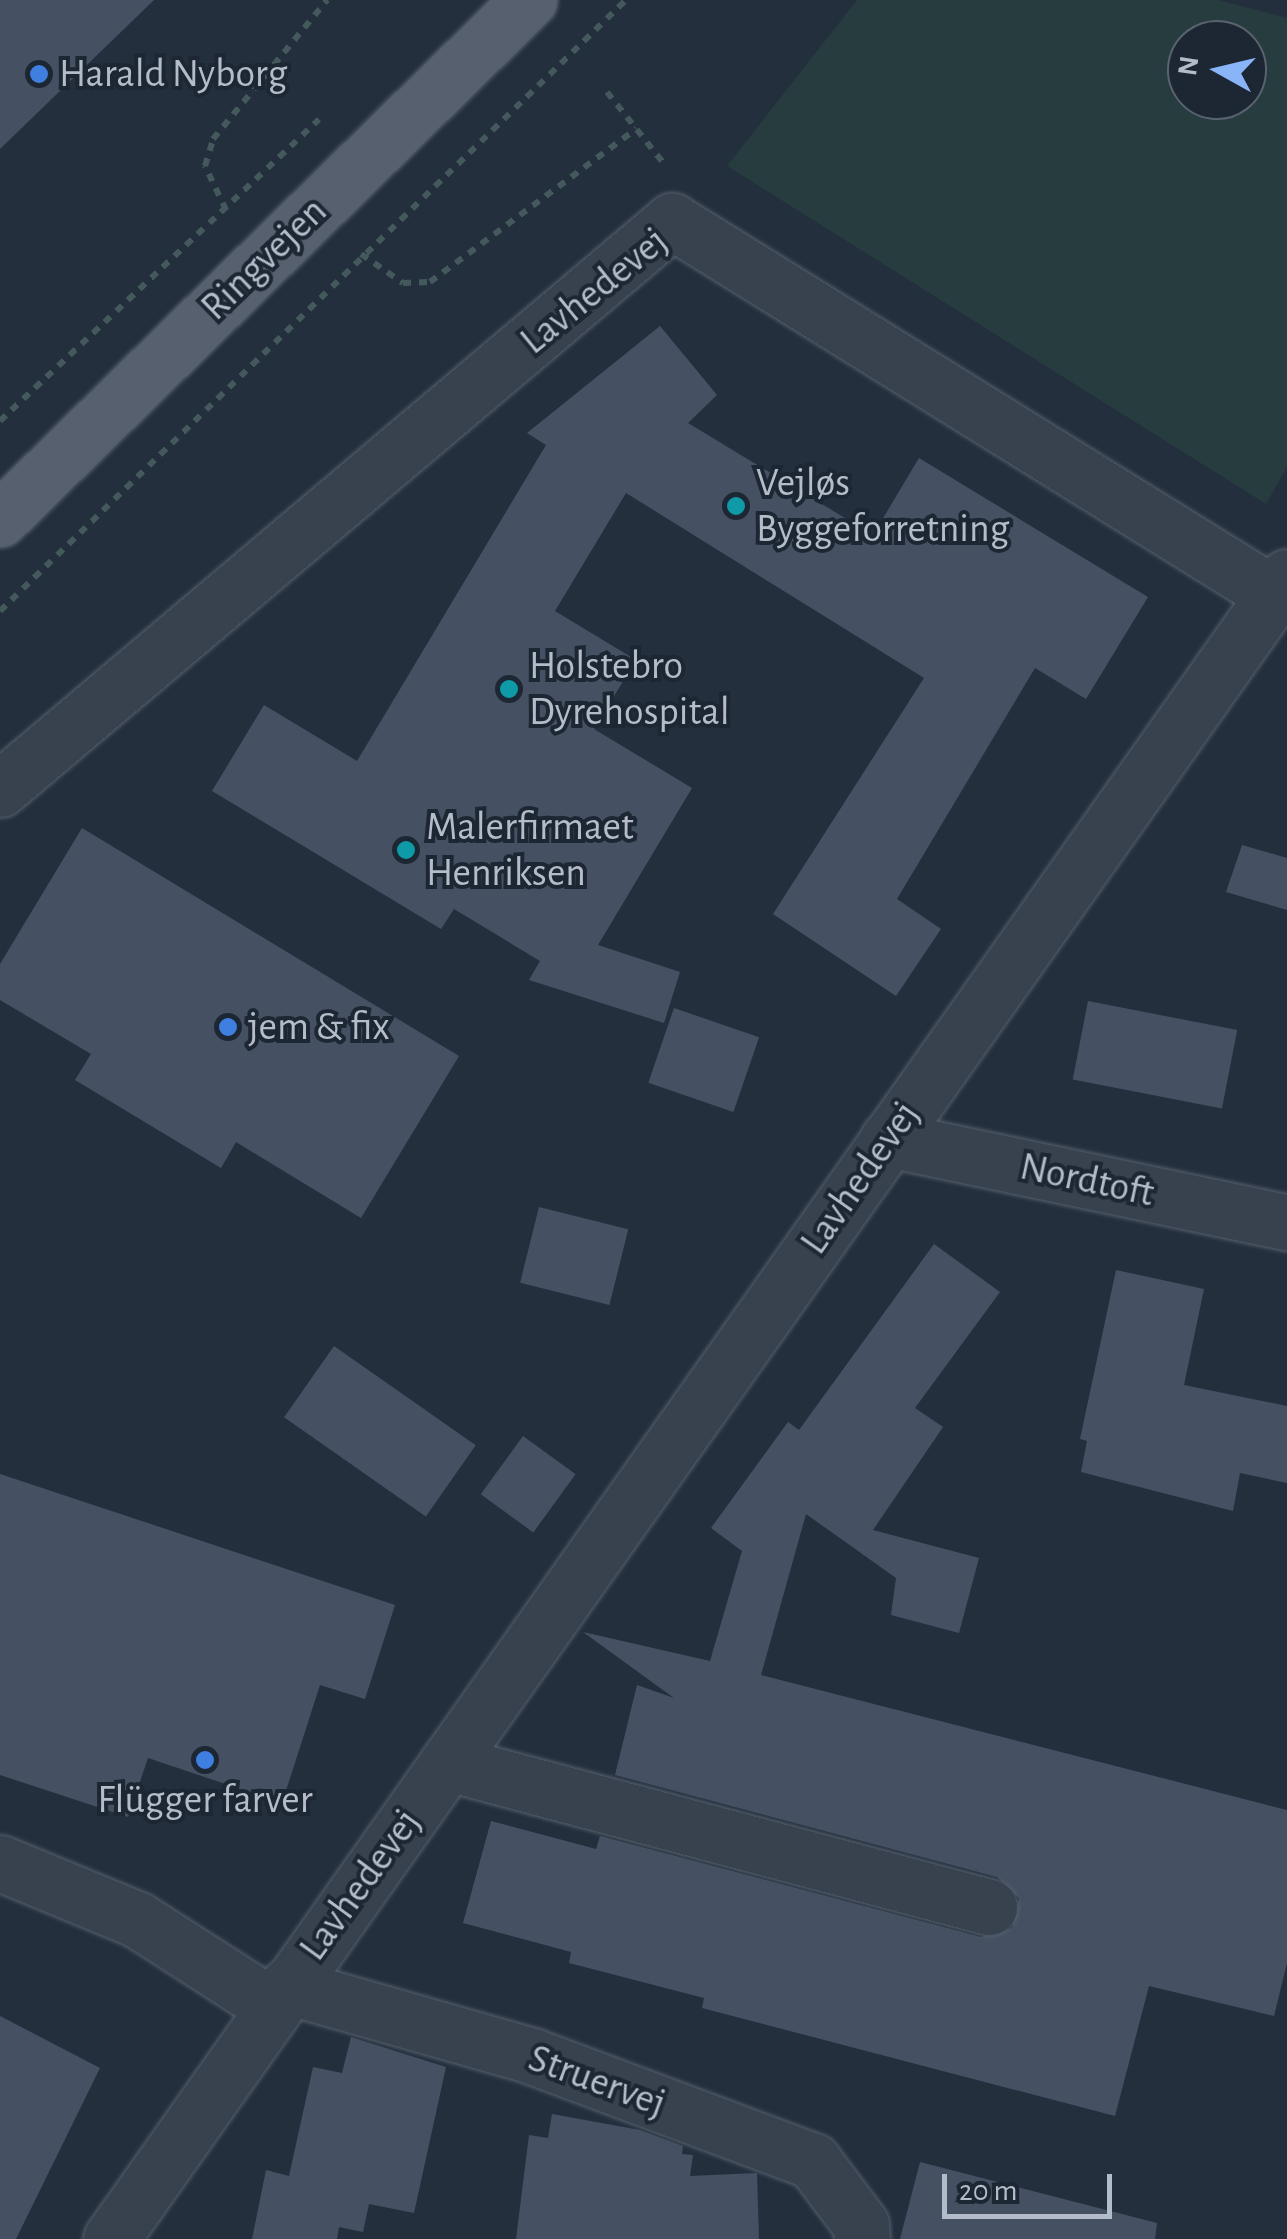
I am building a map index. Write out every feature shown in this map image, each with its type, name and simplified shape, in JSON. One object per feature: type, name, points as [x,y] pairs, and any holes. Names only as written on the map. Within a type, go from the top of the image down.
[{"type":"main road","name":"Ringvejen","points":[[0,519],[529,0]]},
{"type":"street","name":"Lavhedevej","points":[[10,782],[672,221],[1281,586],[111,2239]]},
{"type":"street","name":"Nordtoft","points":[[888,1139],[1287,1222]]},
{"type":"street","points":[[448,1763],[988,1908]]},
{"type":"street","points":[[0,1863],[66,1887],[138,1920],[280,1996]]},
{"type":"street","points":[[0,1910],[66,1887]]},
{"type":"street","name":"Struervej","points":[[280,1996],[532,2056],[812,2161],[861,2225],[862,2239]]},
{"type":"path","points":[[226,210],[205,166],[212,138],[327,0]]},
{"type":"path","points":[[0,610],[361,254],[626,0]]},
{"type":"path","points":[[607,92],[673,175],[672,221]]},
{"type":"path","points":[[0,421],[334,105]]},
{"type":"path","points":[[361,254],[403,283],[430,282],[636,129]]},
{"type":"green space","points":[[857,0],[1218,0],[1287,18],[1287,467],[1266,504],[727,166]]},
{"type":"building","name":"Harald Nyborg","points":[[0,0],[154,0],[0,149]]},
{"type":"building","points":[[660,326],[717,395],[688,423],[873,535],[919,458],[1148,597],[1086,699],[1035,668],[897,899],[941,929],[896,996],[773,914],[924,678],[626,493],[555,611],[636,660],[594,729],[692,788],[598,945],[680,972],[664,1023],[529,980],[540,961],[454,909],[441,929],[212,791],[264,705],[357,761],[546,445],[527,433]]},
{"type":"building","name":"jem & fix","points":[[82,828],[459,1056],[361,1218],[236,1142],[221,1168],[75,1080],[91,1054],[0,1000],[0,964]]},
{"type":"building","points":[[1242,845],[1287,858],[1287,910],[1226,892]]},
{"type":"building","points":[[1088,1001],[1237,1030],[1222,1109],[1073,1080]]},
{"type":"building","points":[[674,1008],[759,1037],[733,1112],[648,1083]]},
{"type":"building","points":[[539,1207],[628,1229],[609,1305],[520,1283]]},
{"type":"building","points":[[934,1244],[1000,1292],[915,1408],[943,1427],[873,1530],[979,1558],[959,1633],[891,1615],[896,1578],[806,1514],[761,1675],[1287,1810],[1287,1963],[1274,2016],[1149,1986],[1115,2116],[702,2008],[704,1998],[569,1963],[571,1952],[463,1923],[491,1821],[596,1849],[600,1836],[981,1937],[1012,1928],[1019,1898],[997,1877],[615,1775],[637,1685],[674,1698],[583,1632],[710,1661],[742,1551],[711,1528],[788,1422],[799,1430]]},
{"type":"building","points":[[1116,1270],[1204,1289],[1184,1385],[1287,1406],[1287,1483],[1240,1473],[1233,1511],[1081,1472],[1087,1441],[1080,1439]]},
{"type":"building","points":[[334,1346],[476,1445],[426,1516],[284,1417]]},
{"type":"building","points":[[523,1436],[576,1474],[533,1532],[481,1494]]},
{"type":"building","points":[[0,1474],[395,1605],[365,1699],[320,1685],[282,1803],[148,1758],[128,1817],[0,1775]]},
{"type":"building","points":[[0,2016],[100,2068],[16,2239],[0,2239]]},
{"type":"building","points":[[351,2037],[446,2067],[414,2213],[369,2204],[363,2232],[339,2227],[337,2239],[252,2239],[266,2170],[289,2176],[313,2067],[342,2073]]},
{"type":"building","points":[[552,2114],[640,2130],[683,2146],[682,2154],[693,2155],[690,2176],[757,2173],[759,2239],[516,2239],[529,2135],[548,2138]]},
{"type":"building","points":[[920,2162],[1157,2223],[1155,2239],[900,2239]]},
{"type":"place","name":"Harald Nyborg","points":[[39,74]]},
{"type":"place","name":"Vejløs Byggeforretning","points":[[736,506]]},
{"type":"place","name":"Holstebro Dyrehospital","points":[[509,689]]},
{"type":"place","name":"Malerfirmaet Henriksen","points":[[406,850]]},
{"type":"place","name":"jem & fix","points":[[228,1027]]},
{"type":"place","name":"Flügger farver","points":[[205,1760]]}]
